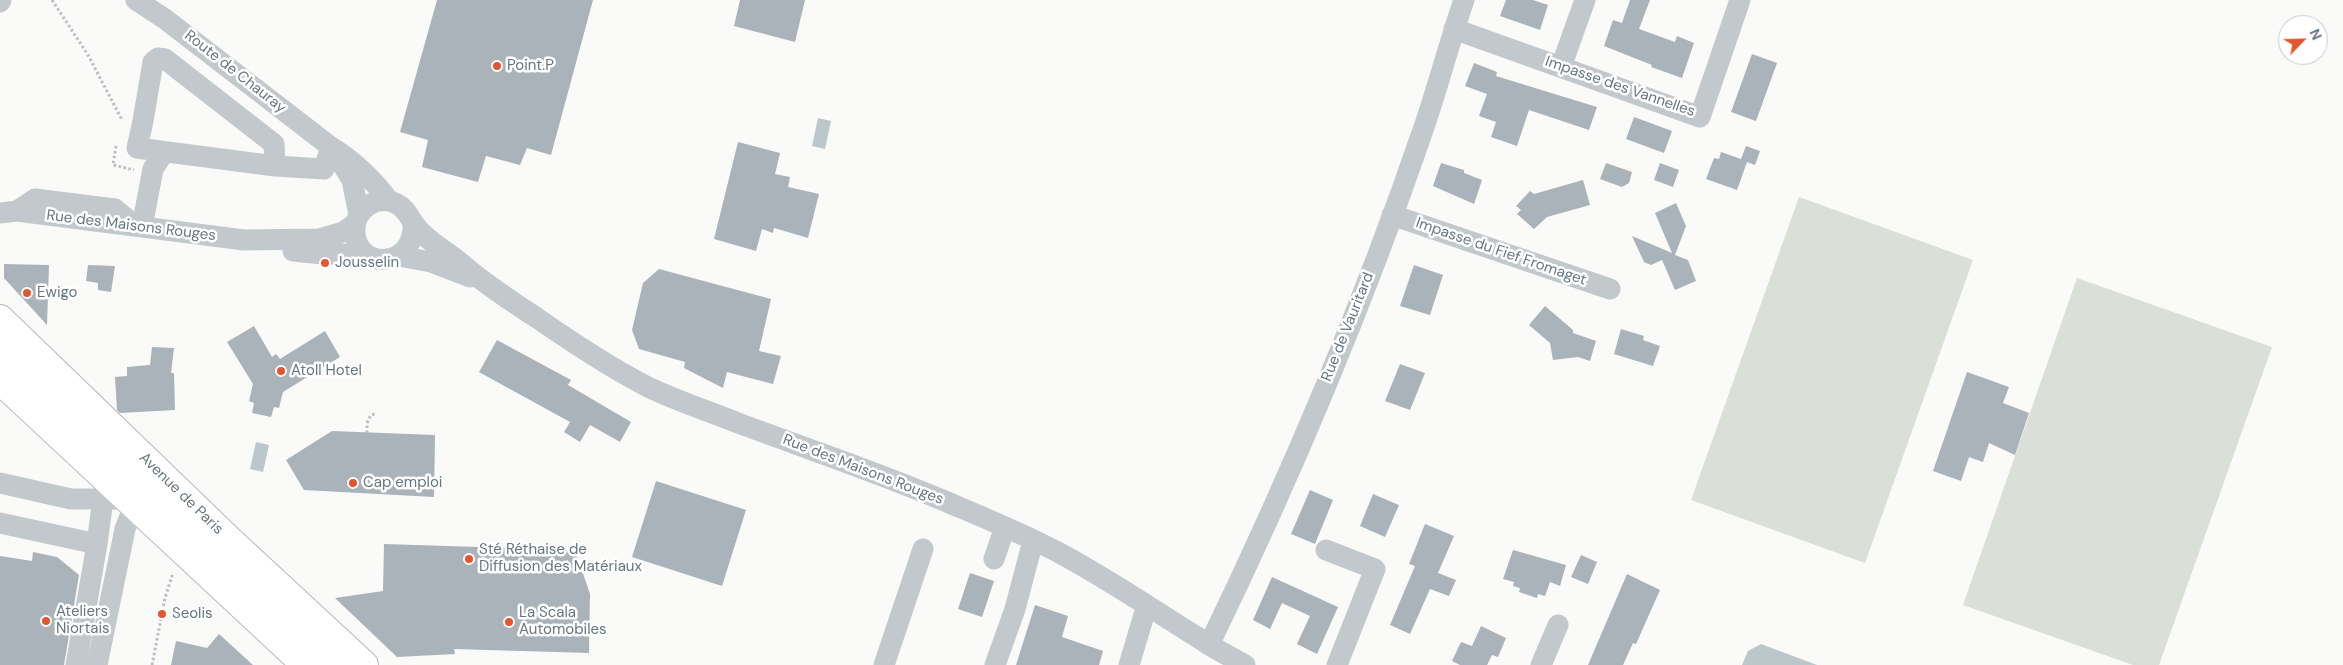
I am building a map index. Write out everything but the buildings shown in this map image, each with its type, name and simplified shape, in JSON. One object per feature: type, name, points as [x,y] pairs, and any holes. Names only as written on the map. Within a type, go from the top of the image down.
[{"type":"main road","name":"Avenue de Paris","points":[[0,319],[227,538],[364,665]]},
{"type":"main road","name":"Avenue de Paris","points":[[0,353],[335,665]]},
{"type":"main road","points":[[0,380],[121,501],[187,555],[306,665]]},
{"type":"street","name":"Route de Chauray","points":[[136,0],[165,19],[331,147],[364,170],[389,201]]},
{"type":"street","name":"Rue de Vauritard","points":[[1209,645],[1263,533],[1351,323],[1424,128],[1464,0]]},
{"type":"street","points":[[1561,68],[1585,0]]},
{"type":"street","name":"Impasse des Vannelles","points":[[1454,29],[1700,117],[1740,0]]},
{"type":"street","points":[[275,166],[274,144],[165,59],[158,58],[152,62],[137,148],[275,166],[324,169],[331,147]]},
{"type":"street","name":"Route de Chauray","points":[[331,147],[352,180],[357,219]]},
{"type":"street","points":[[139,227],[153,169],[164,152]]},
{"type":"street","points":[[389,201],[404,209],[413,224],[412,242],[398,256],[382,260],[366,254],[356,238],[357,219],[372,203],[389,201]]},
{"type":"street","name":"Rue des Maisons Rouges","points":[[6,209],[244,240],[319,239],[343,232],[357,219]]},
{"type":"street","name":"Impasse du Fief Fromaget","points":[[1392,215],[1610,289]]},
{"type":"street","name":"Rue des Maisons Rouges","points":[[413,224],[479,280],[581,348],[649,387],[938,498],[1033,541],[1103,577],[1209,645],[1244,665]]},
{"type":"street","name":"Rue des Maisons Rouges","points":[[244,240],[274,249],[323,254],[366,254]]},
{"type":"street","name":"Rue des Maisons Rouges","points":[[398,256],[431,262],[479,280]]},
{"type":"street","points":[[0,483],[71,499],[121,501]]},
{"type":"street","points":[[76,665],[97,544],[121,501]]},
{"type":"street","points":[[97,665],[125,529],[121,501]]},
{"type":"street","points":[[0,523],[97,544]]},
{"type":"street","points":[[994,559],[1005,528]]},
{"type":"street","points":[[995,665],[1015,609],[1033,541]]},
{"type":"street","points":[[884,665],[923,549]]},
{"type":"street","points":[[1326,550],[1375,569],[1337,665]]},
{"type":"street","points":[[1129,665],[1147,605]]},
{"type":"street","points":[[1541,665],[1558,625]]},
{"type":"path","points":[[52,0],[88,55],[122,118],[120,127]]},
{"type":"path","points":[[118,137],[113,166],[137,170]]},
{"type":"path","points":[[367,432],[371,415],[375,414]]},
{"type":"path","points":[[152,665],[176,564],[187,555]]},
{"type":"shaded area","points":[[818,118],[831,121],[825,149],[812,146]]},
{"type":"shaded area","points":[[1799,197],[1973,260],[1865,563],[1691,500]]},
{"type":"shaded area","points":[[2077,278],[2272,347],[2159,665],[2133,665],[1963,605]]},
{"type":"shaded area","points":[[256,442],[269,445],[263,472],[250,469]]},
{"type":"shaded area","points":[[1761,644],[1817,665],[1742,665],[1748,651]]},
{"type":"place","name":"Point.P","points":[[497,66]]},
{"type":"place","name":"Jousselin","points":[[325,263]]},
{"type":"place","name":"Ewigo","points":[[27,293]]},
{"type":"place","name":"Atoll Hotel","points":[[281,371]]},
{"type":"place","name":"Cap emploi","points":[[353,483]]},
{"type":"place","name":"Sté Réthaise de Diffusion des Matériaux","points":[[469,559]]},
{"type":"place","name":"Seolis","points":[[162,614]]},
{"type":"place","name":"Ateliers Niortais","points":[[46,621]]},
{"type":"place","name":"La Scala Automobiles","points":[[509,622]]}]
